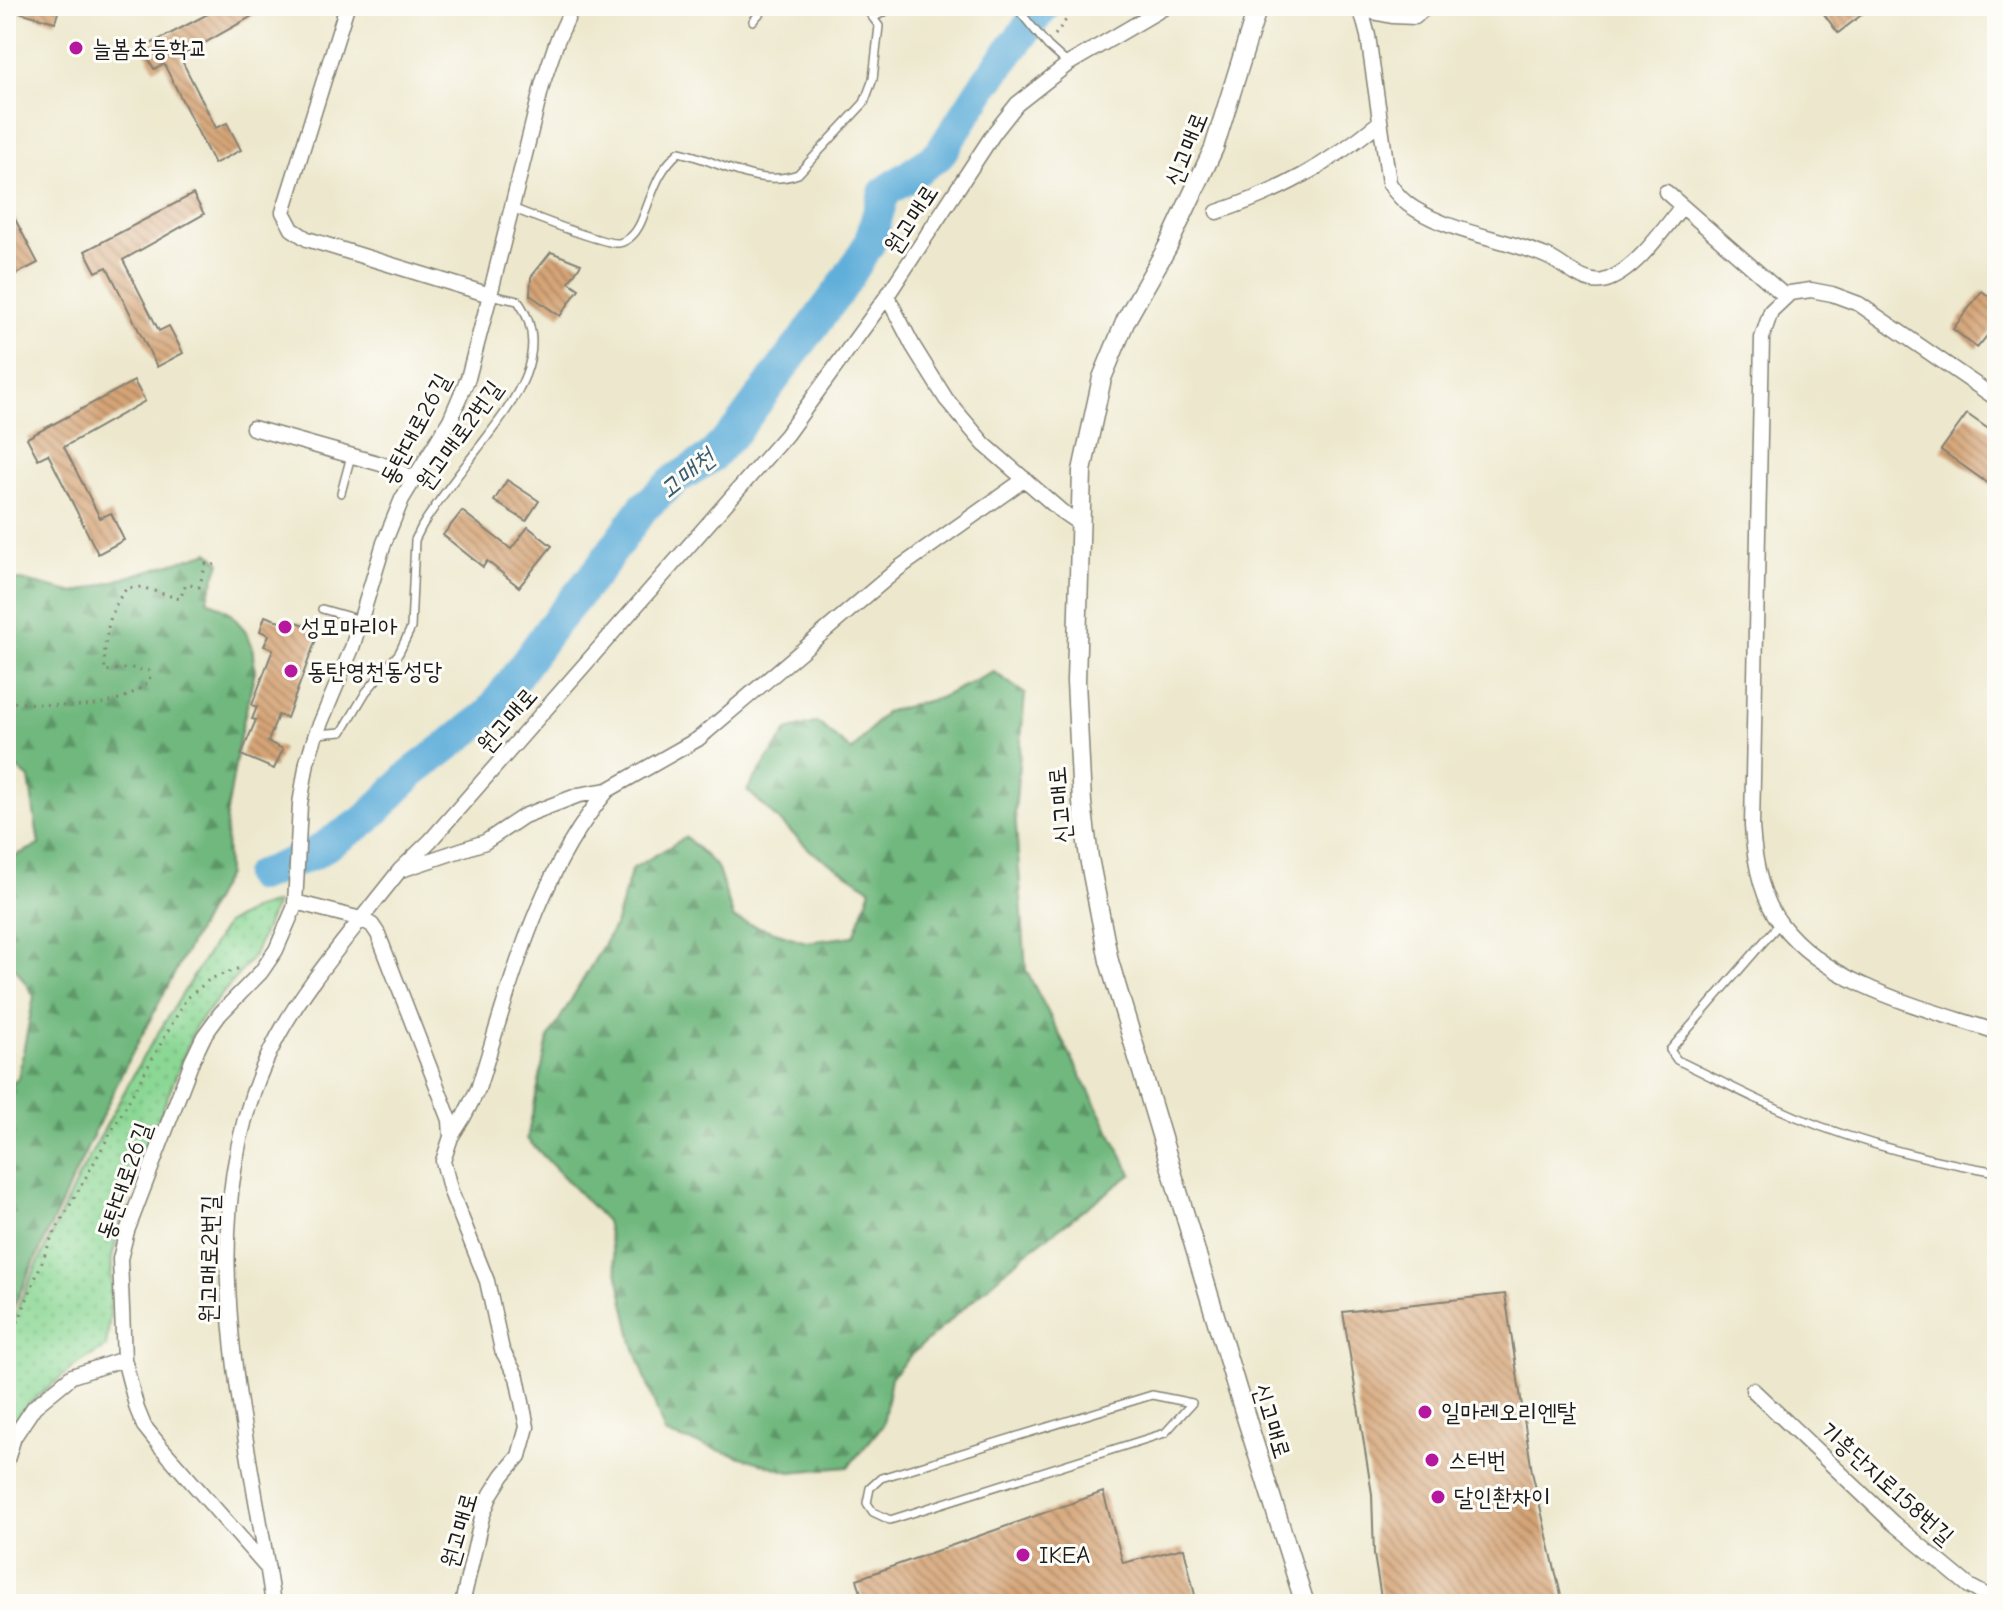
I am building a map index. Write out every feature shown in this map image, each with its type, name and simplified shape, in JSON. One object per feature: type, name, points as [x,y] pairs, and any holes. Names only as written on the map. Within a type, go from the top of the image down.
[{"type":"street","points":[[347,6],[283,212],[292,229],[307,239],[490,295],[543,82],[573,6]]},
{"type":"street","name":"원고매로","points":[[462,1604],[482,1517],[491,1494],[519,1456],[527,1427],[517,1377],[502,1350],[487,1281],[451,1192],[443,1161],[451,1137],[450,1120],[378,934],[372,925],[361,919],[400,870],[430,841],[786,435],[887,296],[994,133],[1017,104],[1068,64],[1167,6]]},
{"type":"street","name":"신고매로","points":[[1258,6],[1228,109],[1203,173],[1168,246],[1126,320],[1102,378],[1082,471],[1076,681],[1082,803],[1098,911],[1109,961],[1305,1604]]},
{"type":"street","points":[[1357,7],[1392,16],[1415,17],[1427,6]]},
{"type":"street","points":[[1357,7],[1368,36],[1389,183],[1396,195],[1415,209],[1438,221],[1549,257],[1584,278],[1601,282],[1623,271],[1655,240],[1682,206]]},
{"type":"street","points":[[1217,212],[1248,202],[1302,177],[1340,154],[1380,122]]},
{"type":"street","points":[[1666,192],[1786,297]]},
{"type":"street","points":[[1997,399],[1859,304],[1811,290],[1790,293],[1771,311],[1762,338],[1752,826],[1754,858],[1765,893],[1780,923],[1804,949],[1834,969],[1885,995],[1997,1032]]},
{"type":"street","name":"동탄대로26길","points":[[268,1569],[144,1426],[124,1359],[120,1259],[127,1231],[204,1036],[276,950],[295,896],[299,821],[307,762],[316,734],[361,620],[384,543],[402,499],[450,420],[468,378],[490,295]]},
{"type":"street","points":[[887,296],[946,399],[984,444],[1080,524]]},
{"type":"street","points":[[253,428],[381,464],[415,479]]},
{"type":"street","points":[[400,870],[485,842],[524,816],[550,806],[579,795],[608,790],[698,739],[899,568],[1025,479]]},
{"type":"street","points":[[451,1137],[478,1089],[543,896],[585,817],[608,790]]},
{"type":"street","points":[[295,896],[361,919]]},
{"type":"street","name":"원고매로2번길","points":[[273,1604],[230,1341],[227,1230],[237,1149],[255,1092],[277,1039],[314,978],[361,919]]},
{"type":"street","points":[[6,1463],[14,1437],[34,1407],[72,1376],[124,1359]]},
{"type":"street","name":"기흥단지로158번길","points":[[1753,1390],[1893,1523],[1969,1586],[1997,1601]]},
{"type":"lane","points":[[753,21],[766,6]]},
{"type":"lane","points":[[512,208],[616,244],[630,239],[642,221],[663,166],[679,152],[769,179],[783,180],[798,174],[864,103],[873,79],[879,26],[860,6]]},
{"type":"lane","points":[[873,18],[895,6]]},
{"type":"lane","points":[[1015,6],[1068,64]]},
{"type":"lane","name":"원고매로2번길","points":[[316,734],[342,732],[366,692],[399,653],[411,628],[415,540],[422,526],[516,400],[527,373],[531,337],[526,312],[518,301],[490,295]]},
{"type":"lane","points":[[341,493],[351,455]]},
{"type":"lane","points":[[322,609],[361,620]]},
{"type":"lane","points":[[1780,923],[1670,1050],[1677,1060],[1774,1107],[1843,1134],[1894,1150],[1997,1172]]},
{"type":"lane","points":[[1152,1395],[1192,1403],[1165,1433],[890,1520],[873,1512],[867,1503],[870,1488],[881,1478],[1137,1399],[1152,1395]]},
{"type":"path","points":[[1046,43],[1076,6]]},
{"type":"path","points":[[6,702],[80,708],[136,693],[150,681],[149,671],[131,668],[105,671],[104,648],[116,600],[127,588],[141,587],[180,599],[186,584],[199,587],[206,564],[215,565]]},
{"type":"path","points":[[6,1352],[51,1239],[186,999],[210,979],[267,963]]},
{"type":"green space","points":[[209,552],[220,562],[207,600],[228,611],[245,630],[252,645],[255,671],[226,818],[227,874],[123,1071],[6,1323],[6,1091],[18,1078],[34,996],[6,954],[6,860],[39,845],[29,778],[6,759],[6,580],[21,580],[75,593]]},
{"type":"green space","points":[[994,672],[1025,694],[1015,812],[1026,970],[1132,1174],[1026,1253],[912,1354],[891,1377],[883,1425],[848,1467],[790,1472],[665,1434],[633,1343],[606,1221],[527,1139],[548,1039],[615,925],[632,869],[686,837],[717,867],[734,919],[806,942],[854,936],[871,889],[811,851],[747,790],[787,731],[817,722],[852,751],[885,712],[939,698]]},
{"type":"green space","points":[[276,903],[253,957],[196,1025],[125,1204],[112,1258],[106,1347],[76,1365],[23,1409],[6,1445],[6,1338],[79,1176],[143,1057],[226,924],[254,909]]},
{"type":"building","points":[[12,6],[60,6],[55,22],[12,10]]},
{"type":"building","points":[[223,6],[270,6],[180,57],[216,128],[227,123],[241,150],[214,164],[164,64],[154,69],[143,48]]},
{"type":"building","points":[[1818,6],[1873,6],[1838,33]]},
{"type":"building","points":[[193,194],[204,214],[123,260],[159,331],[169,326],[183,353],[157,367],[107,267],[96,272],[85,251]]},
{"type":"building","points":[[6,202],[38,263],[14,275],[6,259]]},
{"type":"building","points":[[551,252],[581,264],[569,282],[579,289],[560,316],[530,295],[531,277]]},
{"type":"building","points":[[1982,291],[1997,303],[1997,324],[1977,348],[1953,329]]},
{"type":"building","points":[[134,381],[145,401],[64,447],[100,518],[111,513],[124,540],[98,554],[48,454],[38,459],[27,438]]},
{"type":"building","points":[[1967,414],[1997,435],[1997,490],[1941,450]]},
{"type":"building","points":[[507,480],[539,501],[526,521],[494,501]]},
{"type":"building","points":[[462,511],[511,549],[528,527],[552,546],[519,587],[487,561],[483,567],[443,535]]},
{"type":"building","points":[[265,616],[295,627],[297,622],[318,634],[287,718],[278,715],[268,742],[283,749],[274,769],[241,755],[256,720],[252,719],[257,707],[252,705],[273,649],[264,646],[269,635],[260,631]]},
{"type":"building","points":[[1505,1294],[1532,1472],[1563,1604],[1382,1604],[1374,1555],[1372,1494],[1343,1312]]},
{"type":"building","name":"IKEA","points":[[1103,1492],[1123,1563],[1184,1548],[1197,1604],[864,1604],[857,1579]]},
{"type":"waterway","name":"고매천","points":[[259,876],[313,854],[367,819],[411,774],[488,715],[643,508],[676,479],[711,457],[737,429],[842,287],[869,244],[884,193],[939,155],[984,85],[1044,6]]},
{"type":"place","name":"늘봄초등학교","points":[[76,48]]},
{"type":"place","name":"성모마리아","points":[[285,627]]},
{"type":"place","name":"동탄영천동성당","points":[[291,671]]},
{"type":"place","name":"일마레오리엔탈","points":[[1425,1412]]},
{"type":"place","name":"스터번","points":[[1432,1460]]},
{"type":"place","name":"달인촨차이","points":[[1438,1497]]},
{"type":"place","name":"IKEA","points":[[1023,1555]]}]
